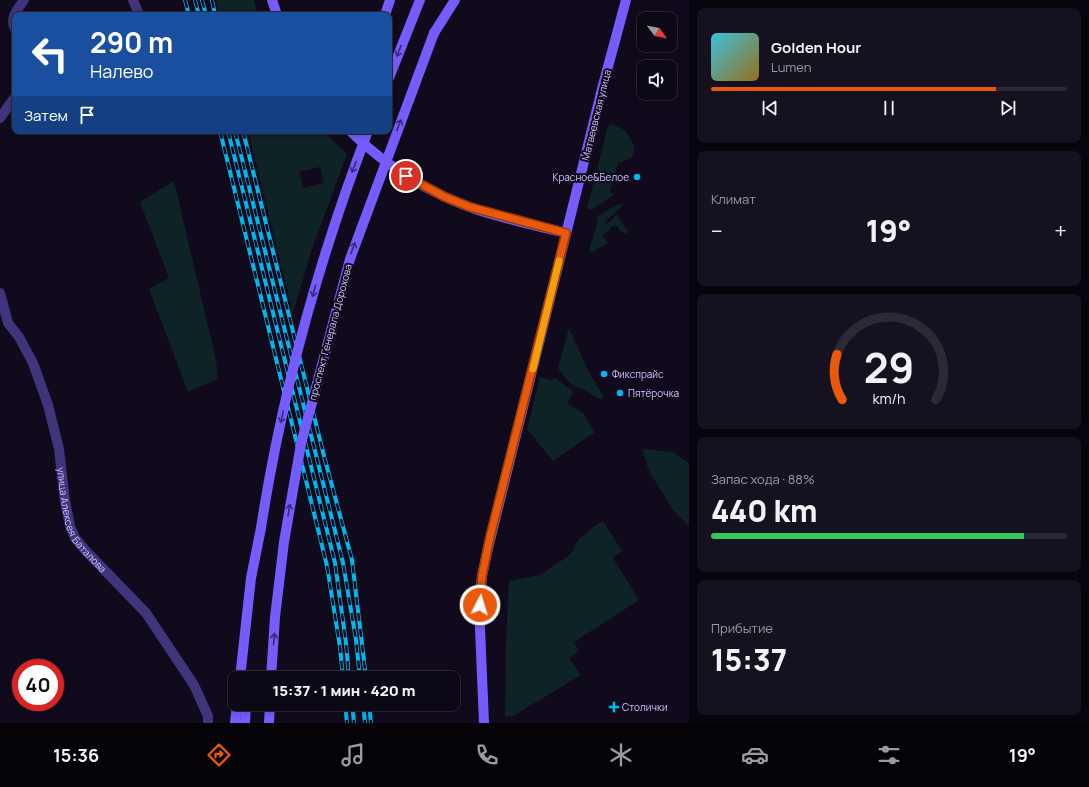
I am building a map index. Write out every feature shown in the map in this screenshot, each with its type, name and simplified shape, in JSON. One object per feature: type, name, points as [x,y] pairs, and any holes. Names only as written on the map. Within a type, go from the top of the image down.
[{"type":"main road","points":[[272,0],[276,12]]},
{"type":"main road","points":[[386,12],[390,0]]},
{"type":"main road","points":[[410,24],[415,0]]},
{"type":"main road","points":[[392,70],[420,0]]},
{"type":"main road","name":"проспект Генерала Дорохова","points":[[271,671],[275,617],[284,542],[299,451],[318,376],[350,259],[446,0]]},
{"type":"main road","points":[[434,33],[455,0]]},
{"type":"main road","name":"Матвеевская улица","points":[[484,723],[480,605],[482,576],[495,516],[602,89],[626,0]]},
{"type":"main road","points":[[353,134],[376,154],[406,176],[445,197],[478,210],[566,233]]},
{"type":"main road","points":[[241,671],[251,578],[276,444],[295,363],[320,271],[350,177],[367,134]]},
{"type":"main road","points":[[248,671],[261,528]]},
{"type":"main road","points":[[235,723],[236,711]]},
{"type":"main road","points":[[245,723],[246,711]]},
{"type":"main road","points":[[269,723],[270,711]]},
{"type":"street","points":[[15,12],[24,0]]},
{"type":"street","points":[[133,0],[138,12]]},
{"type":"street","points":[[0,118],[12,101]]},
{"type":"street","name":"улица Алексея Баталова","points":[[0,293],[8,323],[33,363],[48,405],[59,449],[65,501],[70,526],[75,538],[146,613],[194,685],[208,716],[208,723]]},
{"type":"green space","points":[[216,0],[254,0],[257,12],[219,12]]},
{"type":"green space","points":[[612,124],[625,130],[635,147],[632,157],[618,163],[610,192],[615,194],[591,210],[587,208],[608,126]]},
{"type":"green space","points":[[249,134],[326,134],[347,154],[312,249],[293,313]],"holes":[[[320,167],[324,183],[303,188],[299,172]]]},
{"type":"green space","points":[[174,181],[216,360],[218,379],[188,392],[149,289],[169,278],[140,202]]},
{"type":"green space","points":[[621,204],[622,206],[605,222],[606,224],[616,215],[618,216],[628,232],[627,234],[620,231],[616,225],[609,228],[610,230],[602,235],[608,243],[592,252],[589,250],[598,221],[597,217],[614,206]]},
{"type":"green space","points":[[569,328],[587,368],[604,398],[599,399],[575,386],[568,381],[558,368]]},
{"type":"green space","points":[[540,377],[551,380],[555,378],[574,392],[567,403],[583,413],[595,432],[553,461],[527,429]]},
{"type":"green space","points":[[642,449],[672,452],[689,463],[689,526],[673,510],[649,471]]},
{"type":"green space","points":[[603,521],[622,551],[613,558],[639,600],[574,642],[579,651],[569,658],[581,675],[515,715],[505,717],[506,641],[509,581],[540,575],[567,557],[572,552],[578,540]]},
{"type":"railway","points":[[185,0],[188,12]]},
{"type":"railway","points":[[195,0],[198,12]]},
{"type":"railway","points":[[202,0],[205,12]]},
{"type":"railway","points":[[212,0],[214,12]]},
{"type":"railway","points":[[221,134],[327,566],[342,671]]},
{"type":"railway","points":[[229,134],[335,563],[348,671]]},
{"type":"railway","points":[[236,134],[343,563],[356,640],[359,671]]},
{"type":"railway","points":[[244,134],[324,456],[352,560],[365,671]]},
{"type":"railway","points":[[346,711],[347,723]]},
{"type":"railway","points":[[353,711],[354,723]]},
{"type":"railway","points":[[364,711],[365,723]]},
{"type":"railway","points":[[370,711],[371,723]]},
{"type":"slow traffic","points":[[533,369],[559,261]]},
{"type":"place","name":"Красное&Белое","points":[[637,177]]},
{"type":"place","name":"Фикспрайс","points":[[604,374]]},
{"type":"place","name":"Пятёрочка","points":[[620,393]]},
{"type":"place","name":"Столички","points":[[614,707]]},
{"type":"route","points":[[406,176],[429,190],[470,207],[566,233],[490,537],[482,576],[480,605]]}]
